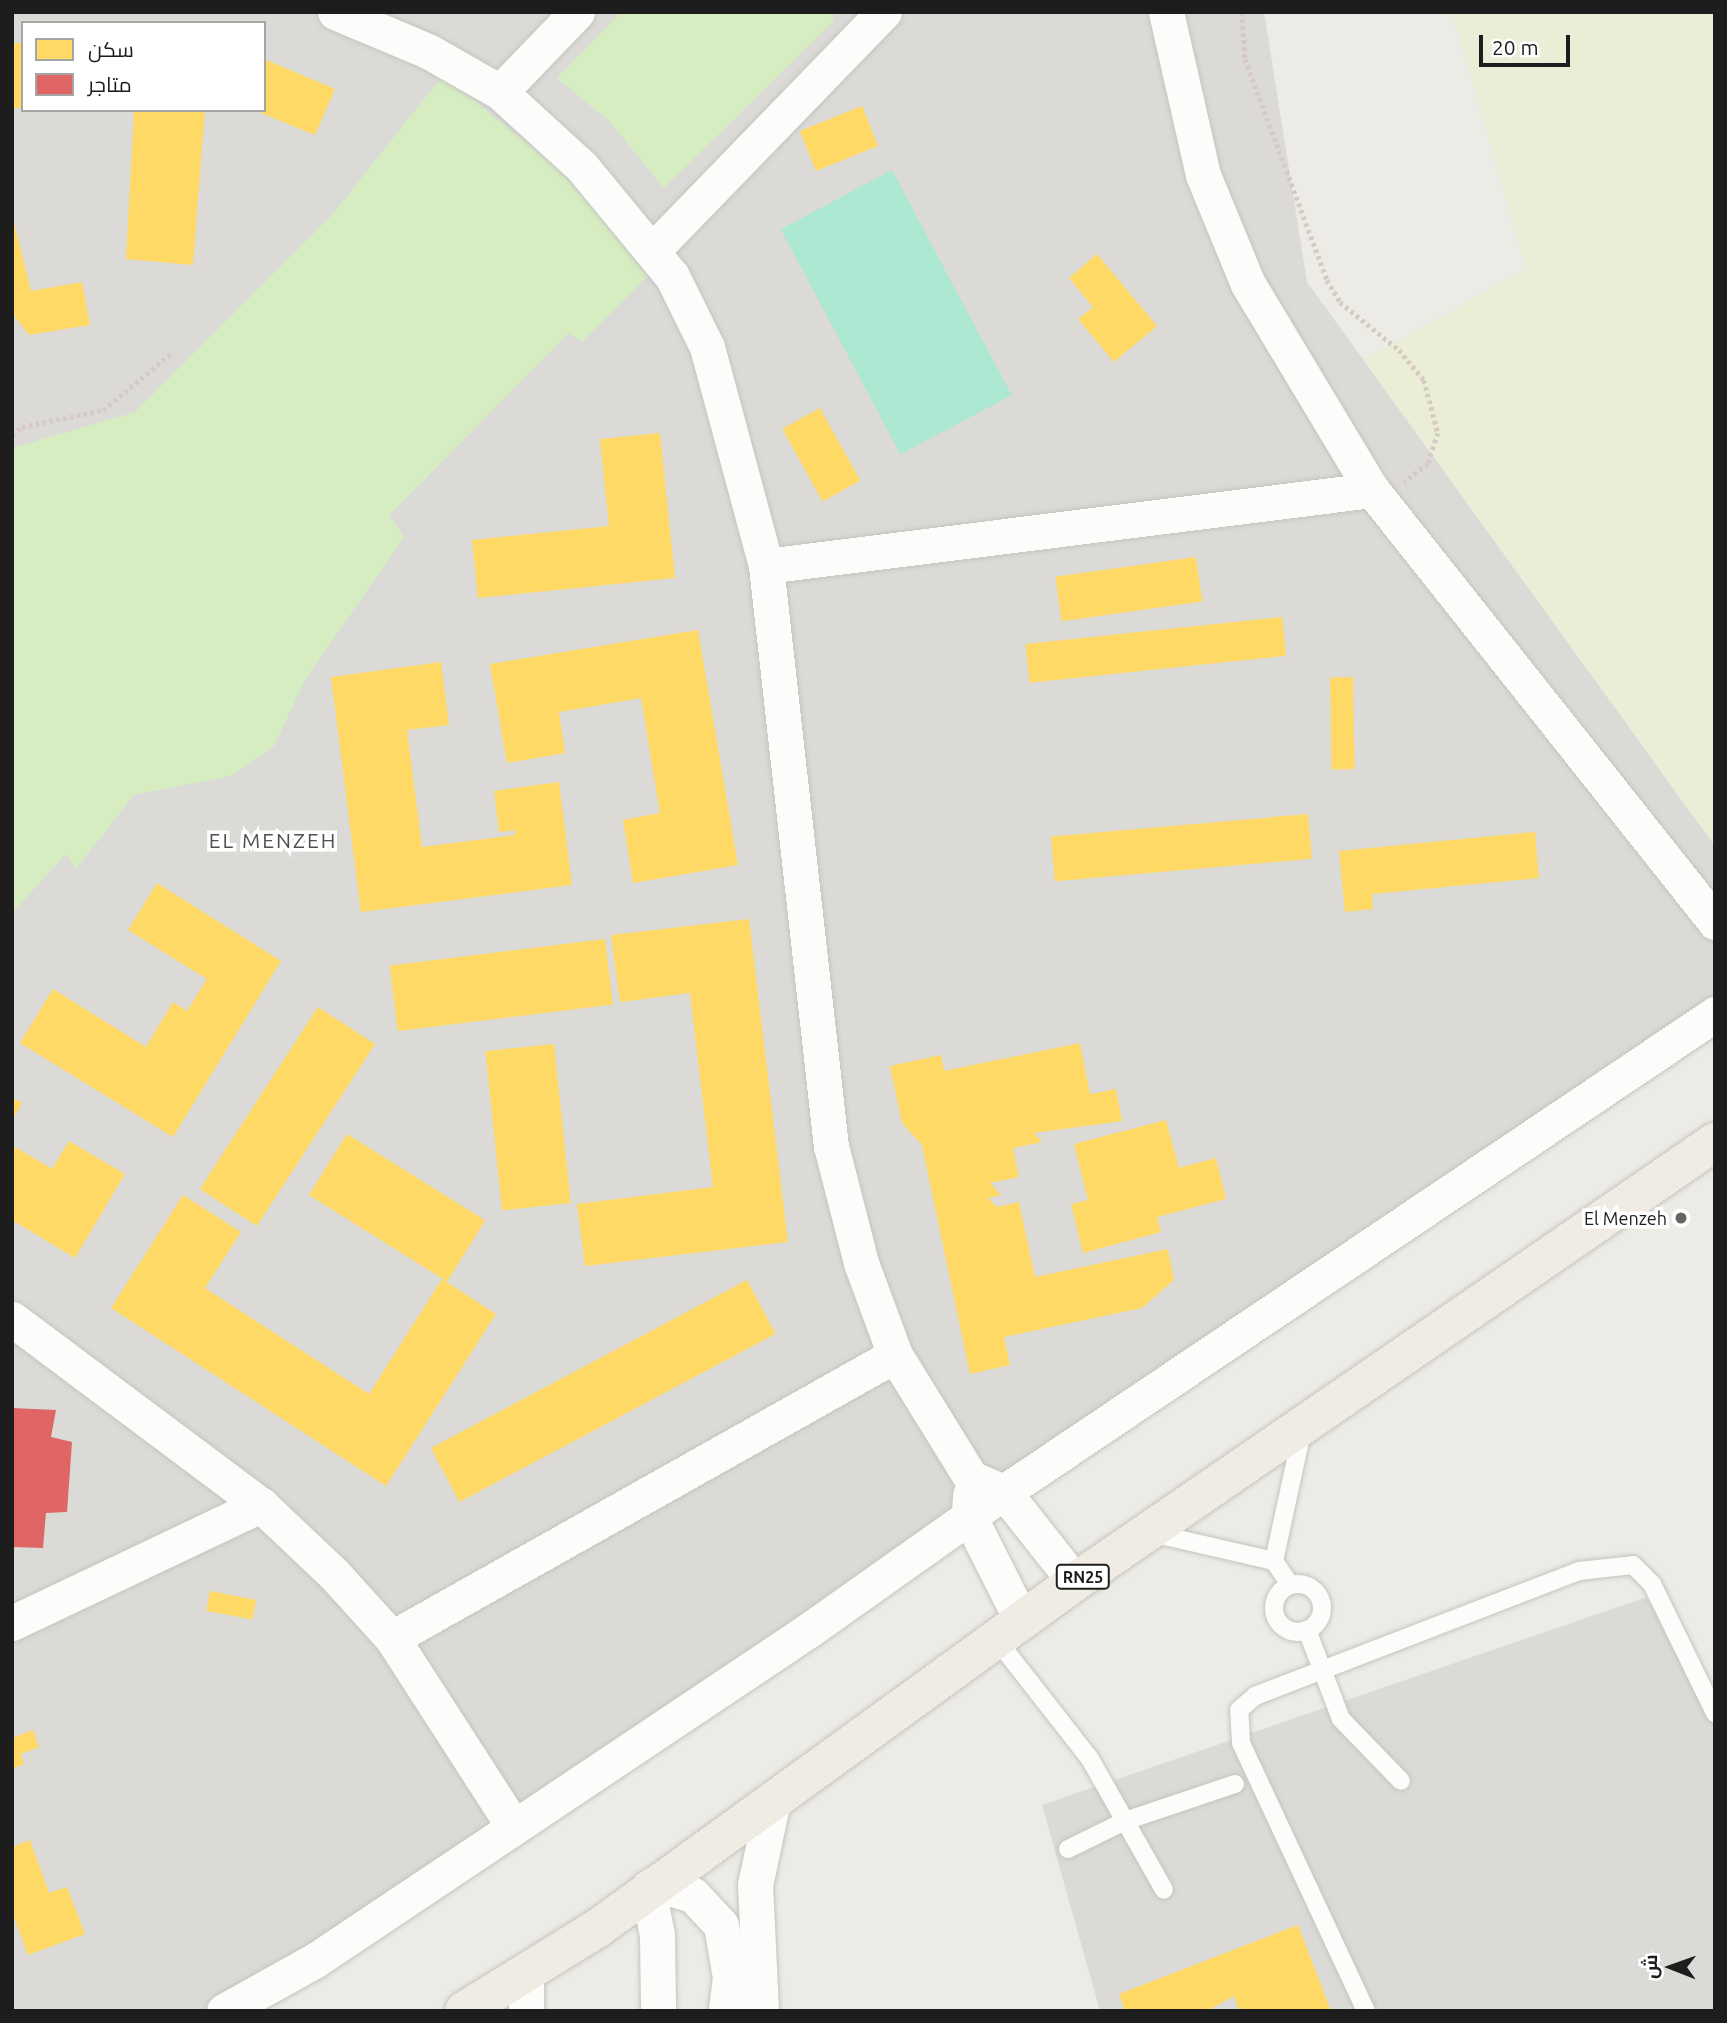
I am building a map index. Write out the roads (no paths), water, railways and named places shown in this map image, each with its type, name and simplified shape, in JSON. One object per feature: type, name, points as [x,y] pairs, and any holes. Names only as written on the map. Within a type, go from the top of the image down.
[{"type":"main road","name":"RN25","points":[[464,2011],[526,1993],[651,1886],[772,1805],[1075,1582],[1712,1145]]},
{"type":"street","points":[[335,12],[428,51],[500,92],[582,167],[653,250],[706,348],[766,566],[831,1146],[861,1263],[895,1355],[971,1478],[969,1516],[1009,1630]]},
{"type":"street","points":[[500,92],[577,12]]},
{"type":"street","points":[[653,250],[884,12]]},
{"type":"street","points":[[1166,12],[1203,175],[1228,245],[1371,490],[1715,922]]},
{"type":"street","points":[[766,566],[1371,490]]},
{"type":"street","points":[[224,2011],[314,1961],[1004,1492],[1715,1014]]},
{"type":"street","points":[[12,1320],[261,1505],[393,1638],[514,1827]]},
{"type":"street","points":[[393,1638],[895,1355]]},
{"type":"street","points":[[971,1478],[1004,1492],[1075,1582]]},
{"type":"street","points":[[12,1623],[261,1505]]},
{"type":"street","points":[[739,1987],[755,1885],[772,1805]]},
{"type":"street","points":[[658,2011],[657,1935],[651,1886],[693,1895],[709,1908],[727,1945],[739,1987],[761,2011]]},
{"type":"lane","points":[[1273,1561],[1303,1426]]},
{"type":"lane","points":[[1148,1532],[1273,1561],[1290,1585],[1319,1594],[1321,1615],[1307,1630]]},
{"type":"lane","points":[[1366,2011],[1241,1743],[1239,1710],[1321,1667],[1579,1572],[1633,1565],[1652,1584],[1715,1713]]},
{"type":"lane","points":[[1290,1585],[1275,1611],[1286,1628],[1307,1630]]},
{"type":"lane","points":[[1009,1630],[1090,1759],[1164,1890]]},
{"type":"lane","points":[[1307,1630],[1341,1719],[1401,1782]]},
{"type":"lane","points":[[1068,1849],[1125,1821],[1236,1784]]},
{"type":"place","name":"El Menzeh","points":[[1681,1218]]},
{"type":"district","name":"EL MENZEH","points":[[273,840]]}]
